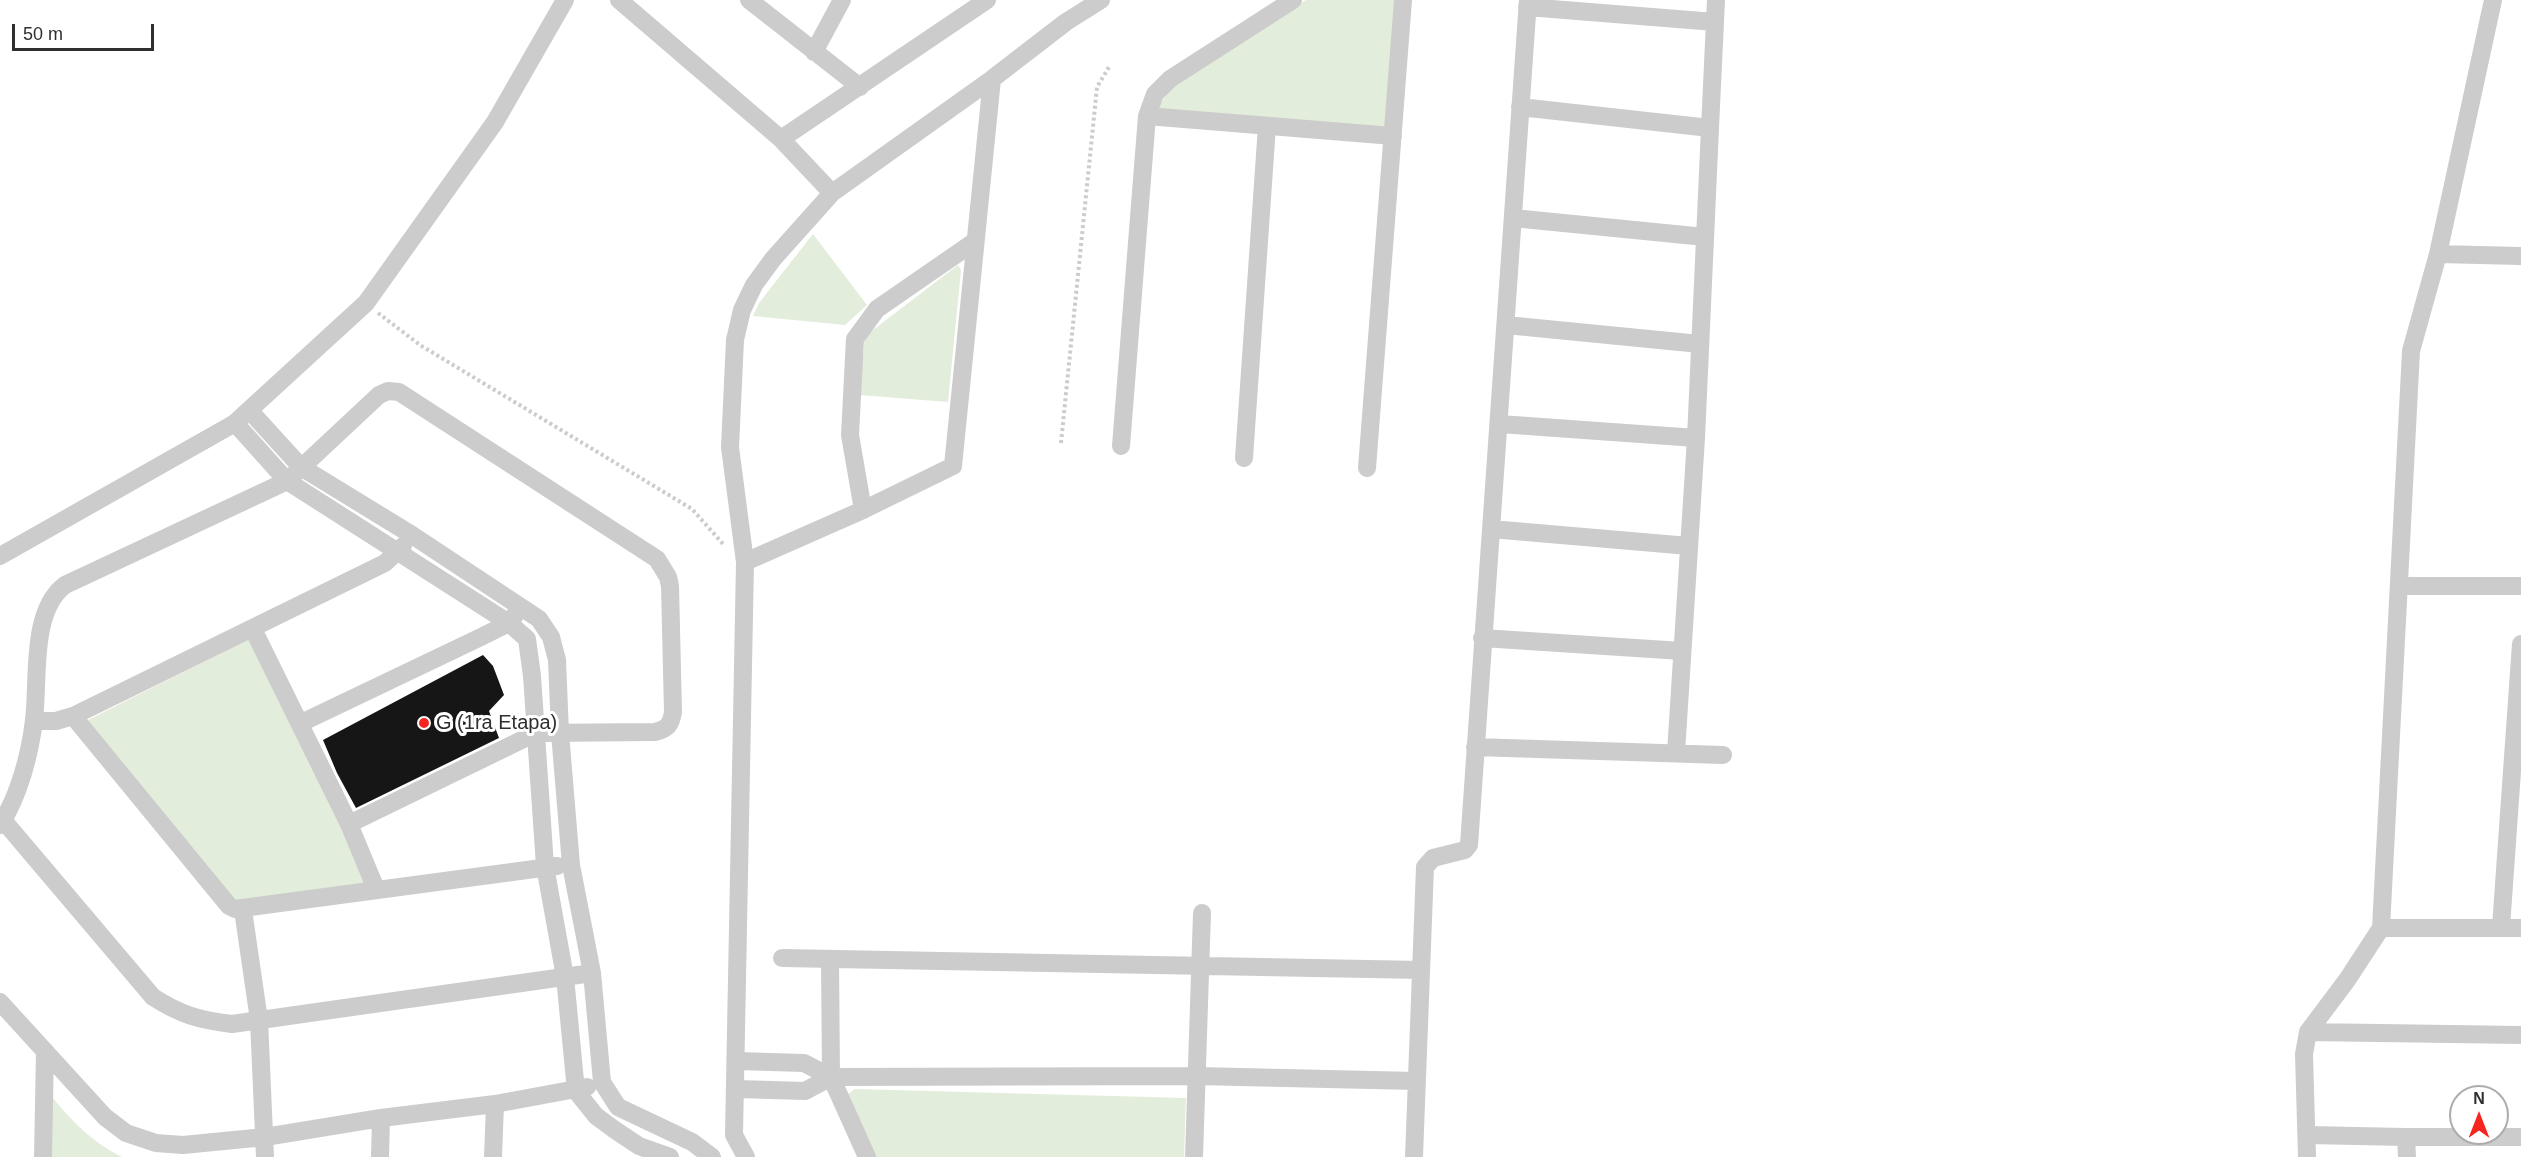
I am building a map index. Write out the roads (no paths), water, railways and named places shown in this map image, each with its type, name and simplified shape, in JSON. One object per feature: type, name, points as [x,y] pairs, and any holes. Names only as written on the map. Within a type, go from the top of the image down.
[{"type":"street","points":[[0,556],[235,423],[366,303],[495,122],[565,0]]},
{"type":"street","points":[[619,0],[781,139],[832,194]]},
{"type":"street","points":[[749,0],[860,87]]},
{"type":"street","points":[[814,52],[842,0]]},
{"type":"street","points":[[781,139],[987,0]]},
{"type":"street","points":[[250,411],[301,467],[412,535],[539,619],[551,637],[557,660],[560,733],[571,865],[592,973],[602,1082],[618,1107],[692,1142],[712,1157],[743,1154],[734,1135],[737,1089],[736,957],[745,562],[730,447],[731,383],[739,320],[754,285],[832,194],[992,79],[1066,22],[1101,0]]},
{"type":"street","points":[[1121,446],[1147,116],[1155,94],[1170,79],[1293,0]]},
{"type":"street","points":[[1367,468],[1403,0]]},
{"type":"street","points":[[1676,753],[1696,438],[1716,0]]},
{"type":"street","points":[[2307,1157],[2304,1054],[2308,1032],[2347,981],[2381,928],[2410,351],[2438,254],[2493,0]]},
{"type":"street","points":[[1414,1157],[1425,867],[1433,858],[1465,850],[1469,845],[1528,4],[1714,22]]},
{"type":"street","points":[[745,562],[863,510],[953,466],[992,79]]},
{"type":"street","points":[[1520,107],[1710,128]]},
{"type":"street","points":[[1147,116],[1393,136]]},
{"type":"street","points":[[1245,458],[1267,126]]},
{"type":"street","points":[[1513,218],[1705,237]]},
{"type":"street","points":[[863,510],[850,435],[855,339],[877,309],[974,242]]},
{"type":"street","points":[[2438,254],[2521,256]]},
{"type":"street","points":[[1506,325],[1700,344]]},
{"type":"street","points":[[349,825],[536,733],[655,732],[665,730],[674,712],[670,586],[668,577],[657,559],[399,392],[388,391],[379,395],[287,481],[65,585],[52,595],[46,609],[37,667],[34,721],[24,769],[2,823],[153,997],[177,1012],[198,1020],[232,1024],[592,973]]},
{"type":"street","points":[[235,423],[287,481],[509,623],[527,639],[536,733],[544,866],[565,977],[576,1091],[596,1116],[615,1130],[639,1146],[670,1157]]},
{"type":"street","points":[[1500,424],[1696,438]]},
{"type":"street","points":[[1491,529],[1689,546]]},
{"type":"street","points":[[34,721],[56,721],[73,716],[253,629],[385,563],[398,553],[412,535]]},
{"type":"street","points":[[2399,586],[2521,586]]},
{"type":"street","points":[[301,723],[509,623],[520,607]]},
{"type":"street","points":[[253,629],[301,723],[376,889]]},
{"type":"street","points":[[1482,638],[1682,651]]},
{"type":"street","points":[[2501,927],[2516,816],[2521,644]]},
{"type":"street","points":[[73,716],[229,906],[243,910],[376,889],[544,866],[571,865]]},
{"type":"street","points":[[1475,747],[1723,755]]},
{"type":"street","points":[[243,910],[259,1020],[265,1157]]},
{"type":"street","points":[[1194,1157],[1202,914]]},
{"type":"street","points":[[2381,928],[2521,928]]},
{"type":"street","points":[[782,958],[1421,970]]},
{"type":"street","points":[[830,959],[831,1077],[867,1157]]},
{"type":"street","points":[[0,1002],[105,1117],[126,1133],[156,1150],[495,1104],[576,1091],[602,1082]]},
{"type":"street","points":[[2308,1032],[2521,1035]]},
{"type":"street","points":[[43,1157],[45,1051]]},
{"type":"street","points":[[737,1061],[804,1063],[831,1077],[1196,1076],[1416,1081]]},
{"type":"street","points":[[737,1089],[805,1091],[831,1077]]},
{"type":"street","points":[[493,1157],[495,1104]]},
{"type":"street","points":[[380,1157],[381,1118]]},
{"type":"street","points":[[2307,1135],[2521,1137]]},
{"type":"street","points":[[2406,1137],[2407,1157]]},
{"type":"place","name":"G (1ra Etapa)","points":[[424,723]]}]
